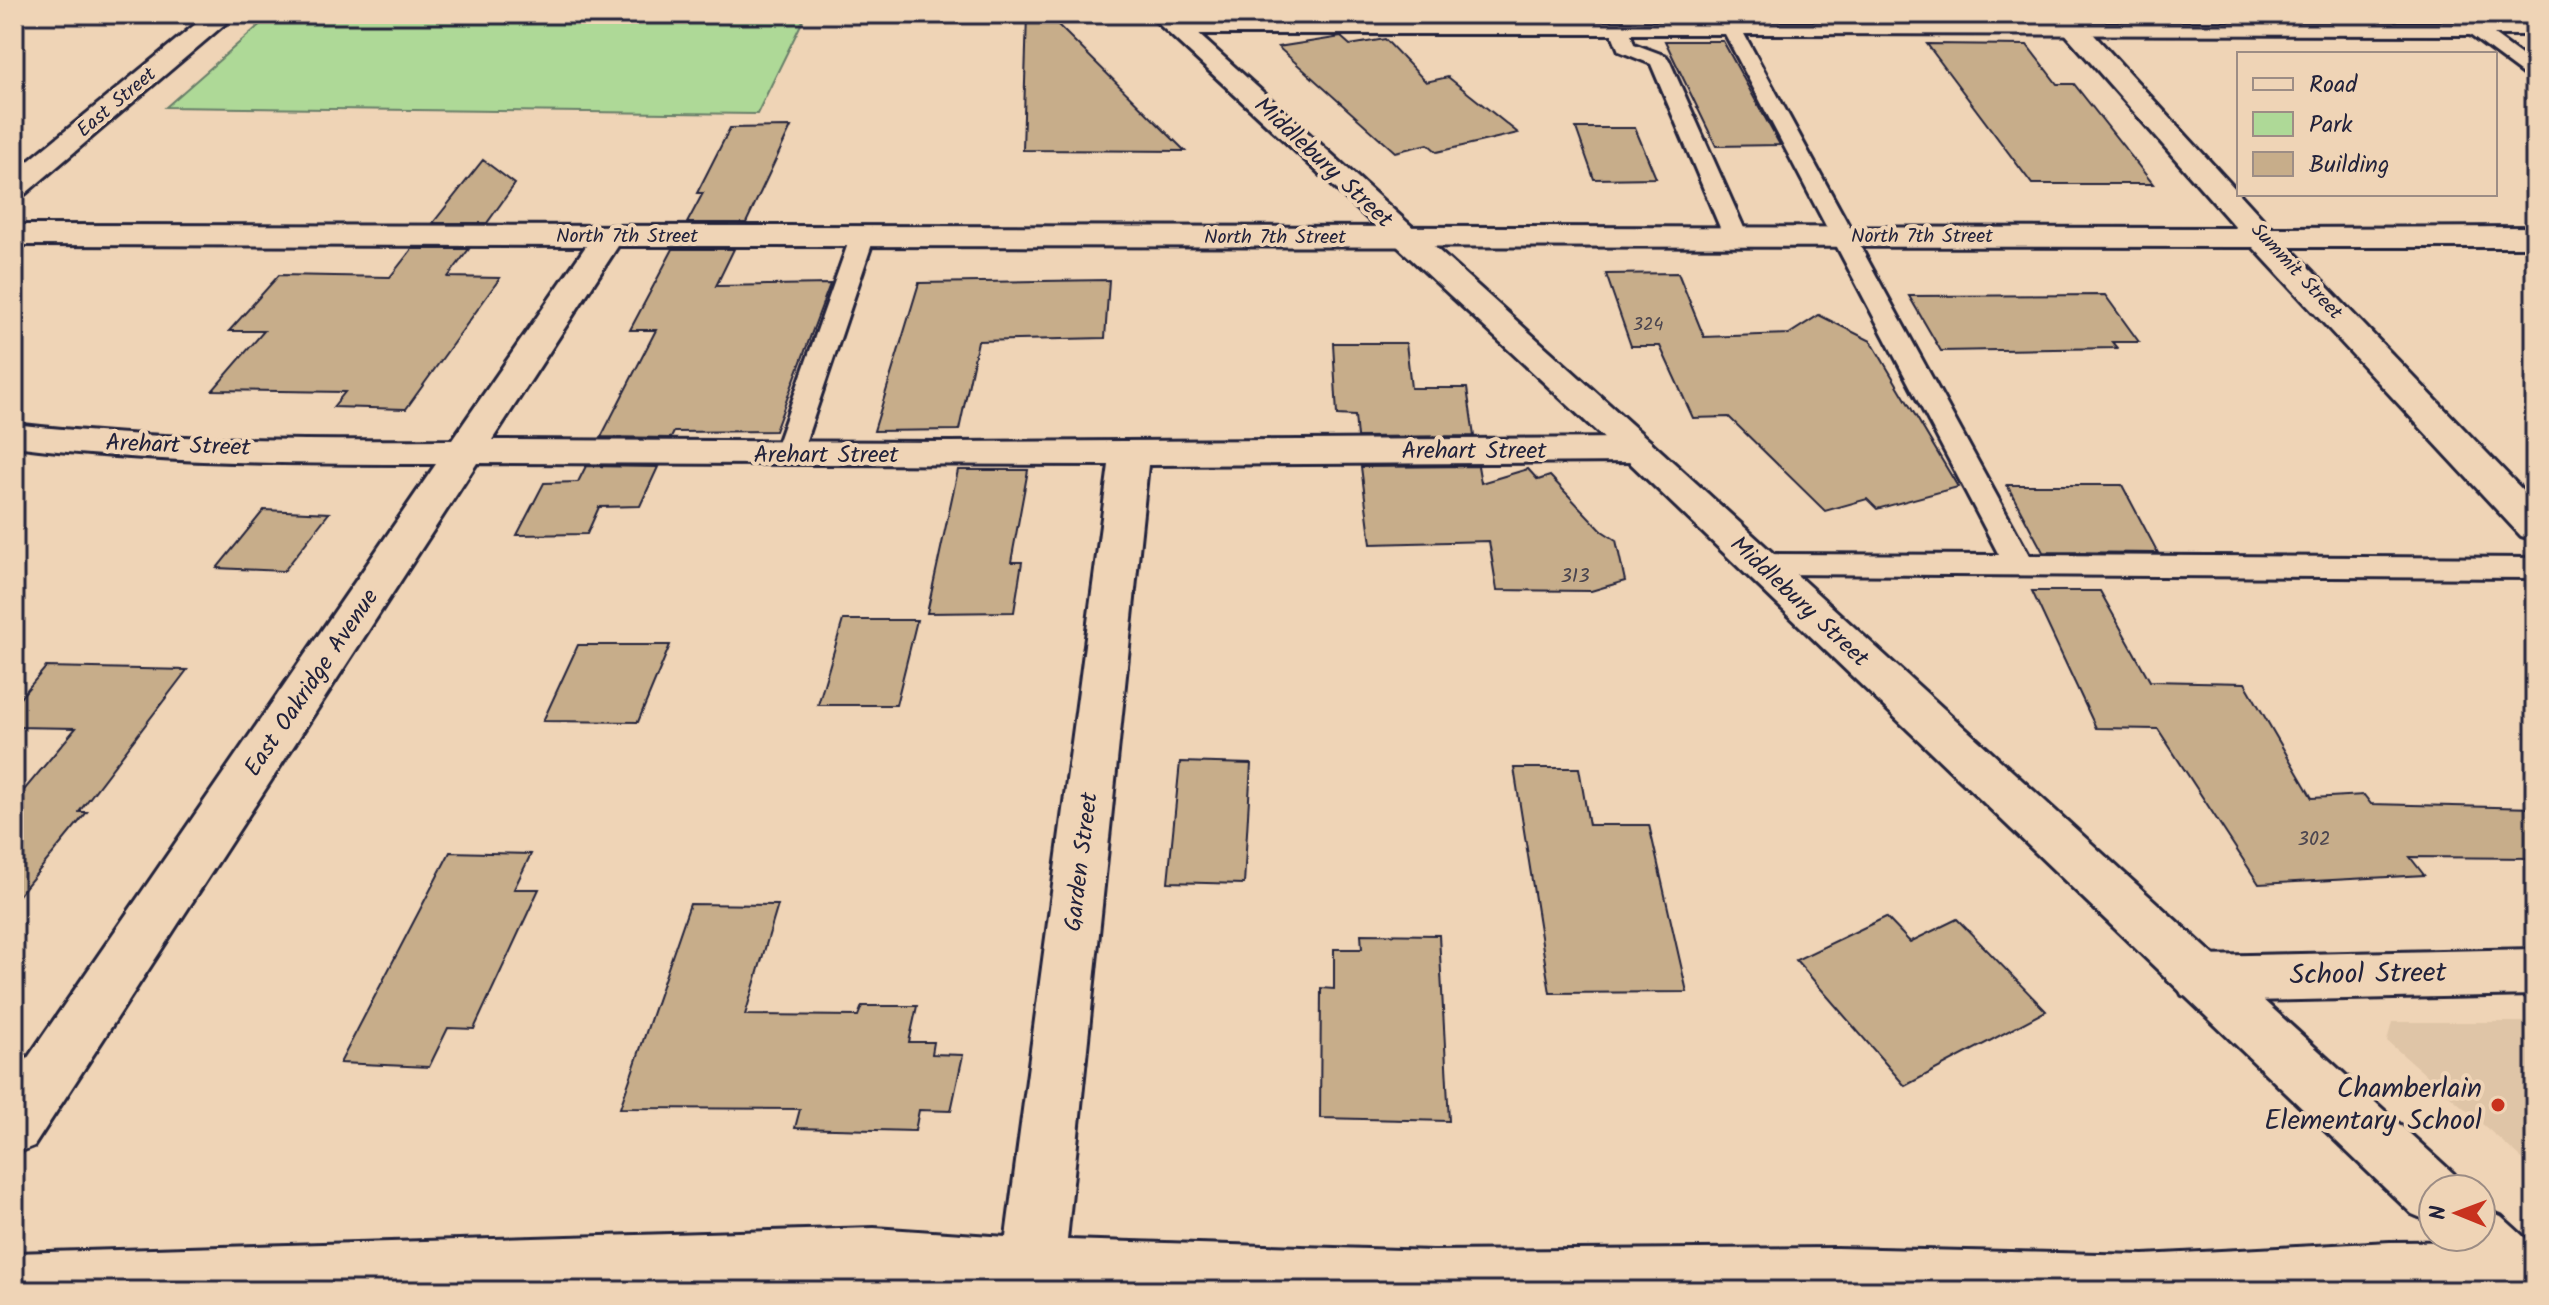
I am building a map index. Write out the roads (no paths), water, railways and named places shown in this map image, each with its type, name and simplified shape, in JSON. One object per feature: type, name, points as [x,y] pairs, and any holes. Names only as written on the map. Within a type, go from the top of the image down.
[{"type":"street","name":"East Street","points":[[14,188],[220,17]]},
{"type":"street","name":"Middlebury Street","points":[[1169,21],[1638,450],[2417,1179]]},
{"type":"street","name":"Summit Street","points":[[2069,22],[2261,236],[2535,527]]},
{"type":"street","name":"North 7th Street","points":[[14,235],[607,238],[2535,237]]},
{"type":"street","name":"East Oakridge Avenue","points":[[14,1127],[607,238]]},
{"type":"street","name":"Arehart Street","points":[[14,435],[122,445],[226,449],[787,455],[1638,450]]},
{"type":"street","name":"Garden Street","points":[[1033,1270],[1130,453]]},
{"type":"street","name":"School Street","points":[[2201,979],[2535,972]]},
{"type":"street","points":[[14,1284],[874,1258],[1033,1270],[1434,1286],[1836,1279],[2145,1289],[2511,1266]]},
{"type":"lane","points":[[2455,14],[2535,74]]},
{"type":"lane","points":[[1169,21],[1620,29],[1728,22],[2069,22],[2535,29]]},
{"type":"lane","points":[[1728,22],[2019,564]]},
{"type":"lane","points":[[1620,29],[1626,47],[1659,60],[1736,237]]},
{"type":"lane","points":[[787,455],[862,238]]},
{"type":"lane","points":[[1759,564],[2535,568]]},
{"type":"place","name":"Chamberlain Elementary School","points":[[2498,1105]]}]
